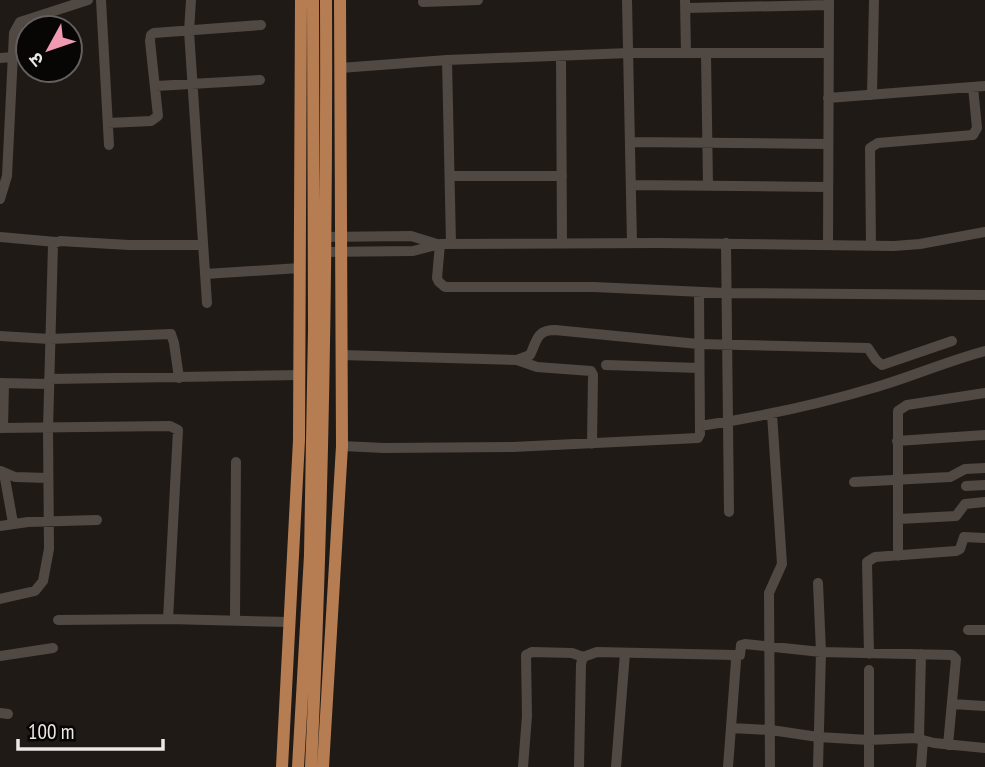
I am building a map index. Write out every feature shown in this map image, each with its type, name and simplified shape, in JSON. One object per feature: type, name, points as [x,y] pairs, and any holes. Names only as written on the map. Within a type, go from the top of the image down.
[{"type":"main road","points":[[301,0],[313,237]]},
{"type":"main road","points":[[311,767],[321,553],[326,327],[312,252],[313,0]]},
{"type":"main road","points":[[298,767],[310,555],[314,329],[312,252],[326,0]]},
{"type":"main road","points":[[323,767],[342,446],[340,0]]},
{"type":"main road","points":[[282,767],[299,440],[300,268],[312,252]]},
{"type":"street","points":[[0,199],[14,33],[19,22],[88,0]]},
{"type":"street","points":[[101,0],[109,145]]},
{"type":"street","points":[[191,0],[189,31],[207,303]]},
{"type":"street","points":[[423,2],[478,0]]},
{"type":"street","points":[[627,0],[632,243]]},
{"type":"street","points":[[872,95],[874,0]]},
{"type":"street","points":[[686,53],[686,4],[829,2],[828,245]]},
{"type":"street","points":[[108,123],[155,120],[158,112],[150,36],[161,31],[261,25]]},
{"type":"street","points":[[340,68],[447,60],[629,53],[827,53]]},
{"type":"street","points":[[706,54],[708,186]]},
{"type":"street","points":[[0,58],[13,57]]},
{"type":"street","points":[[561,57],[562,243]]},
{"type":"street","points":[[447,60],[451,244]]},
{"type":"street","points":[[156,86],[260,80]]},
{"type":"street","points":[[828,98],[985,86]]},
{"type":"street","points":[[871,246],[870,148],[878,143],[973,135],[977,128],[973,87]]},
{"type":"street","points":[[631,142],[827,144]]},
{"type":"street","points":[[450,176],[562,176]]},
{"type":"street","points":[[631,185],[827,187]]},
{"type":"street","points":[[312,252],[413,251],[438,244],[726,243],[871,246],[920,244],[985,232]]},
{"type":"street","points":[[313,237],[411,236],[438,244]]},
{"type":"street","points":[[0,237],[56,242],[203,245]]},
{"type":"street","points":[[0,599],[40,588],[48,562],[52,247],[56,242]]},
{"type":"street","points":[[726,243],[729,512]]},
{"type":"street","points":[[438,244],[437,278],[444,287],[594,287],[726,293],[985,295]]},
{"type":"street","points":[[205,274],[300,268]]},
{"type":"street","points":[[342,446],[384,449],[593,444],[698,438],[699,292]]},
{"type":"street","points":[[517,360],[530,355],[537,338],[545,330],[698,344],[869,348],[876,360],[883,365],[885,384]]},
{"type":"street","points":[[0,336],[50,339],[171,334],[179,378]]},
{"type":"street","points":[[883,365],[952,341]]},
{"type":"street","points":[[700,426],[772,414],[885,384],[947,361],[985,351]]},
{"type":"street","points":[[341,355],[517,360],[537,367],[591,371],[593,444]]},
{"type":"street","points":[[606,365],[699,368]]},
{"type":"street","points":[[169,619],[178,430],[170,426],[1,428],[2,384],[299,375]]},
{"type":"street","points":[[898,556],[899,478],[896,416],[902,407],[985,393]]},
{"type":"street","points":[[770,767],[769,593],[782,564],[772,414]]},
{"type":"street","points":[[897,441],[985,435]]},
{"type":"street","points":[[235,621],[236,462]]},
{"type":"street","points":[[854,482],[950,477],[965,469],[985,467]]},
{"type":"street","points":[[2,472],[15,477],[48,478]]},
{"type":"street","points":[[2,472],[13,523]]},
{"type":"street","points":[[966,486],[985,485]]},
{"type":"street","points":[[899,519],[956,516],[965,503],[985,502]]},
{"type":"street","points":[[0,526],[13,523],[97,520]]},
{"type":"street","points":[[869,653],[866,565],[870,559],[956,551],[960,549],[964,537],[985,538]]},
{"type":"street","points":[[818,583],[821,652],[818,767]]},
{"type":"street","points":[[58,620],[289,622]]},
{"type":"street","points":[[968,629],[985,630]]},
{"type":"street","points":[[523,767],[527,716],[526,656],[532,652],[572,653],[583,657],[597,652],[740,655],[743,644],[821,652],[920,653],[955,657],[948,745]]},
{"type":"street","points":[[0,656],[53,648]]},
{"type":"street","points":[[616,767],[625,653]]},
{"type":"street","points":[[920,653],[921,767]]},
{"type":"street","points":[[728,767],[736,661],[734,655]]},
{"type":"street","points":[[579,767],[583,657]]},
{"type":"street","points":[[869,670],[869,767]]},
{"type":"street","points":[[952,704],[985,706]]},
{"type":"street","points":[[731,728],[869,740],[921,739],[948,745],[985,748]]}]
